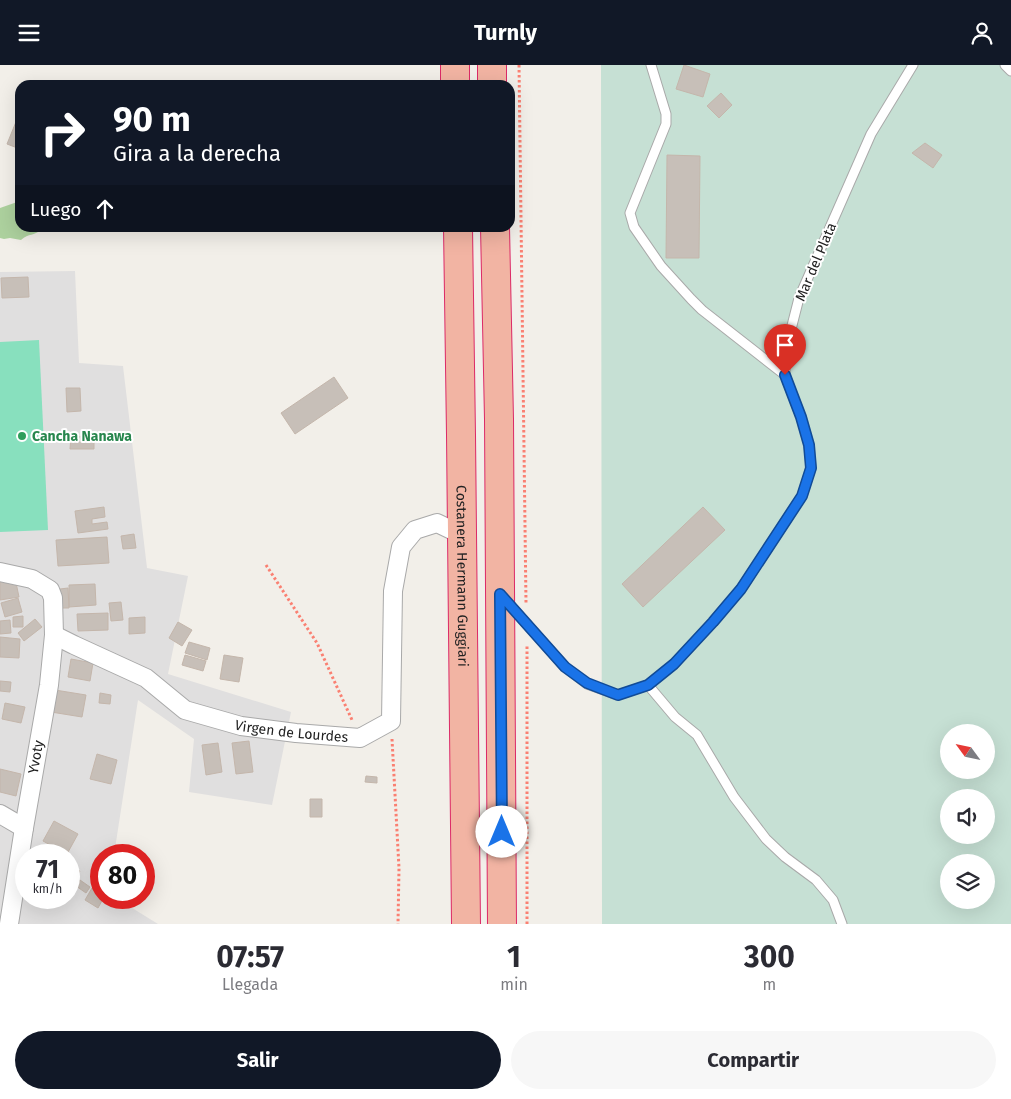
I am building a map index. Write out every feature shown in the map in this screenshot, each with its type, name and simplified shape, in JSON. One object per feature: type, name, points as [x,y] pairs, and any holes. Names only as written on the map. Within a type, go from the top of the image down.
[{"type":"highway","points":[[455,65],[455,80]]},
{"type":"highway","points":[[492,65],[492,80]]},
{"type":"highway","name":"Costanera Hermann Guggiari","points":[[458,232],[466,924]]},
{"type":"highway","points":[[495,232],[499,419],[502,924]]},
{"type":"street","points":[[391,721],[392,591],[401,547],[415,530],[437,523],[462,535]]},
{"type":"street","name":"Yvoty","points":[[0,572],[32,579],[50,590],[53,598],[54,635],[49,685],[9,924]]},
{"type":"street","name":"Virgen de Lourdes","points":[[54,635],[146,678],[185,710],[242,726],[296,733],[360,738],[391,721]]},
{"type":"street","points":[[0,814],[24,828]]},
{"type":"lane","points":[[651,65],[666,114],[666,123],[630,213],[634,227],[660,266],[702,310],[785,375]]},
{"type":"lane","name":"Mar del Plata","points":[[648,685],[674,664],[741,589],[802,496],[811,468],[809,445],[801,417],[785,375],[786,349],[800,298],[871,134],[913,65]]},
{"type":"lane","points":[[1005,65],[1011,71]]},
{"type":"lane","points":[[500,594],[565,667],[587,683],[618,695],[648,685],[675,717],[696,735],[734,797],[766,839],[785,857],[816,880],[833,900],[842,924]]},
{"type":"path","points":[[519,65],[527,624],[527,924]]},
{"type":"path","points":[[266,565],[317,643],[360,738]]},
{"type":"path","points":[[391,721],[399,868],[398,924]]},
{"type":"shaded area","points":[[75,271],[79,363],[123,366],[147,568],[188,576],[168,674],[291,712],[272,805],[189,792],[194,739],[138,700],[116,844],[90,844],[90,909],[134,909],[158,924],[0,924],[0,272]]},
{"type":"green space","points":[[601,65],[1011,65],[1011,924],[602,924]]},
{"type":"green space","points":[[15,203],[15,232],[38,232],[21,240],[0,238],[0,208]]},
{"type":"green space","name":"Cancha Nanawa","points":[[39,340],[48,530],[0,532],[0,342]]},
{"type":"building","points":[[684,65],[710,74],[703,97],[676,89]]},
{"type":"building","points":[[721,93],[732,105],[719,118],[707,106]]},
{"type":"building","points":[[15,124],[15,147],[7,144]]},
{"type":"building","points":[[925,143],[942,155],[933,168],[912,153]]},
{"type":"building","points":[[667,155],[700,156],[699,258],[666,258]]},
{"type":"building","points":[[28,277],[29,297],[2,298],[1,278]]},
{"type":"building","points":[[334,377],[348,398],[295,434],[281,413]]},
{"type":"building","points":[[66,388],[80,388],[81,411],[67,412]]},
{"type":"building","points":[[71,436],[94,437],[94,449],[70,449]]},
{"type":"building","points":[[104,507],[105,517],[92,519],[92,524],[107,522],[108,529],[78,533],[75,511]]},
{"type":"building","points":[[703,507],[725,530],[643,607],[622,584]]},
{"type":"building","points":[[134,534],[136,548],[123,549],[121,536]]},
{"type":"building","points":[[107,537],[109,563],[58,566],[56,540]]},
{"type":"building","points":[[0,578],[15,578],[19,597],[0,600]]},
{"type":"building","points":[[95,584],[96,605],[69,607],[69,585]]},
{"type":"building","points":[[68,588],[69,608],[61,608],[60,589]]},
{"type":"building","points":[[18,598],[22,612],[5,617],[1,603]]},
{"type":"building","points":[[121,602],[123,620],[111,621],[109,603]]},
{"type":"building","points":[[108,613],[108,630],[78,631],[77,614]]},
{"type":"building","points":[[23,616],[23,627],[13,627],[13,617]]},
{"type":"building","points":[[145,617],[145,633],[129,634],[129,618]]},
{"type":"building","points":[[35,619],[42,627],[24,641],[18,633]]},
{"type":"building","points":[[10,620],[11,633],[0,634],[0,621]]},
{"type":"building","points":[[178,622],[192,630],[182,646],[169,638]]},
{"type":"building","points":[[0,637],[20,639],[19,658],[0,657]]},
{"type":"building","points":[[189,642],[210,648],[207,660],[185,653]]},
{"type":"building","points":[[185,655],[206,661],[203,671],[182,665]]},
{"type":"building","points":[[224,655],[243,658],[239,682],[220,679]]},
{"type":"building","points":[[71,659],[93,663],[90,681],[68,677]]},
{"type":"building","points":[[0,681],[11,682],[10,692],[0,691]]},
{"type":"building","points":[[55,690],[86,695],[82,717],[51,712]]},
{"type":"building","points":[[100,693],[111,695],[110,704],[99,703]]},
{"type":"building","points":[[5,703],[25,707],[21,723],[2,719]]},
{"type":"building","points":[[249,741],[253,772],[236,774],[232,743]]},
{"type":"building","points":[[218,743],[222,772],[206,775],[202,745]]},
{"type":"building","points":[[97,754],[117,760],[111,784],[90,779]]},
{"type":"building","points":[[0,769],[21,774],[16,796],[0,792]]},
{"type":"building","points":[[366,776],[377,777],[377,783],[365,782]]},
{"type":"building","points":[[310,799],[322,799],[322,817],[310,817]]},
{"type":"building","points":[[54,821],[78,834],[72,844],[49,844],[43,841]]},
{"type":"building","points":[[80,880],[90,887],[86,893],[80,889]]},
{"type":"building","points":[[90,891],[90,903],[85,900]]},
{"type":"place","name":"Cancha Nanawa","points":[[22,436]]},
{"type":"route","points":[[502,832],[500,594],[565,667],[587,683],[618,695],[648,685],[674,664],[741,589],[802,496],[811,468],[809,445],[801,417],[785,375]]}]
